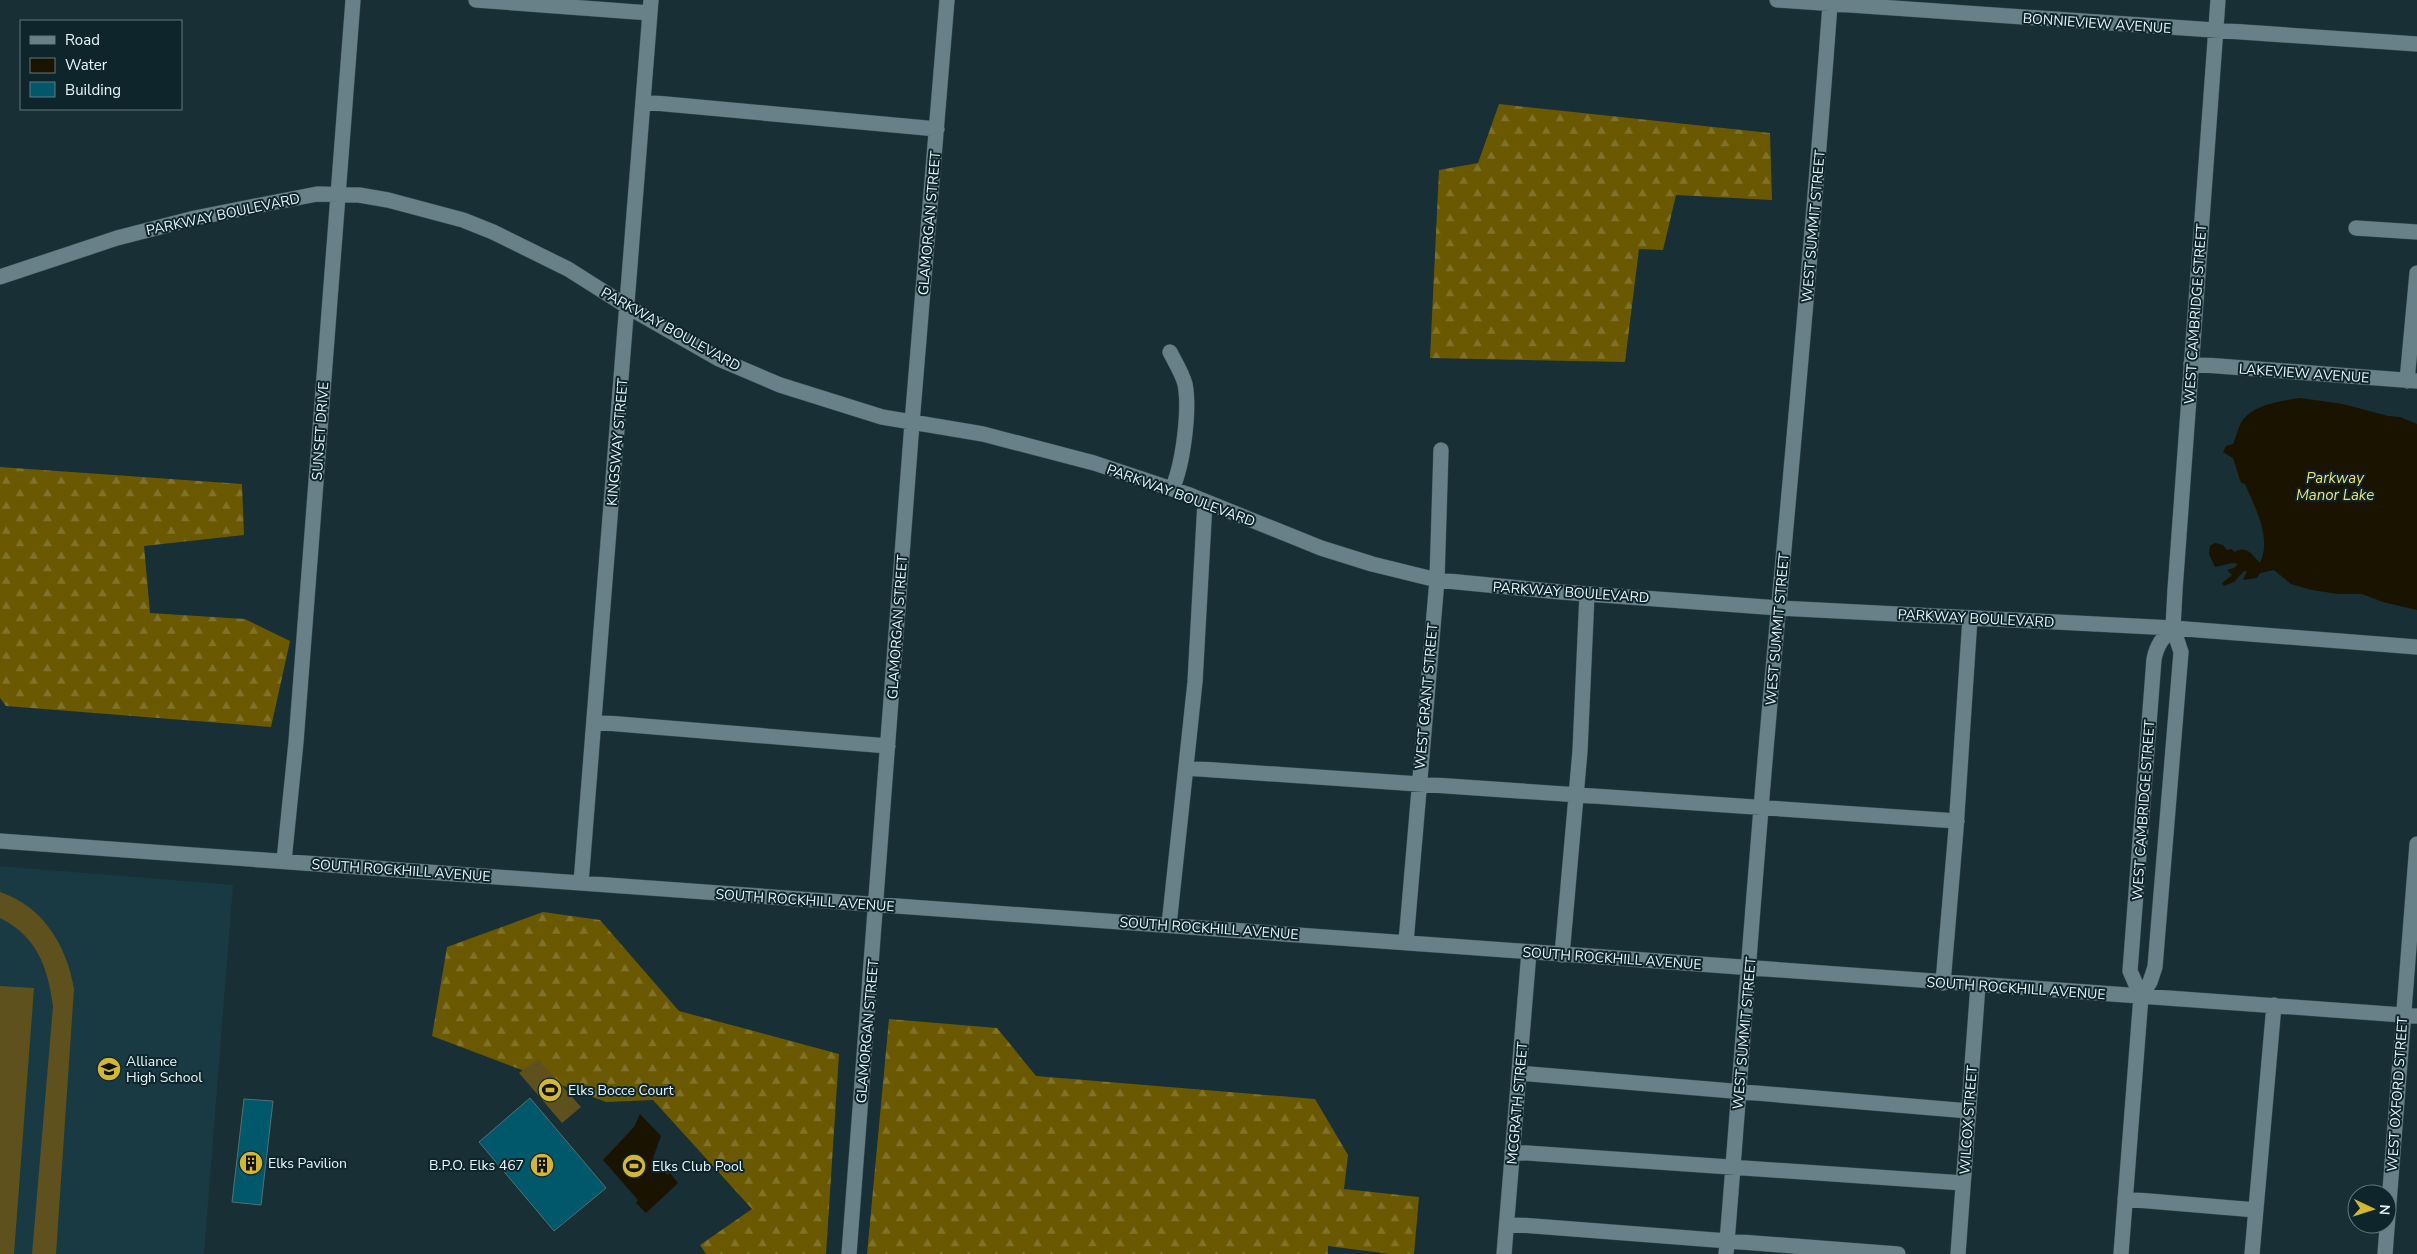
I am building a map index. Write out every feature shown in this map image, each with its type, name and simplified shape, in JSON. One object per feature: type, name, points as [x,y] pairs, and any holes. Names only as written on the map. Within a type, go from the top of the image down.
[{"type":"street","name":"SUNSET DRIVE","points":[[284,861],[296,742],[353,0]]},
{"type":"street","points":[[476,0],[651,7]]},
{"type":"street","name":"GLAMORGAN STREET","points":[[849,1254],[877,906],[912,423],[947,0]]},
{"type":"street","name":"BONNIEVIEW AVENUE","points":[[1777,0],[2417,44]]},
{"type":"street","name":"WEST CAMBRIDGE STREET","points":[[2140,996],[2150,982],[2155,967],[2181,652],[2173,628],[2218,0]]},
{"type":"street","name":"WEST SUMMIT STREET","points":[[1726,1248],[1830,4]]},
{"type":"street","name":"KINGSWAY STREET","points":[[581,883],[651,7]]},
{"type":"street","points":[[644,102],[937,129]]},
{"type":"street","name":"PARKWAY BOULEVARD","points":[[0,277],[108,241],[257,204],[337,193],[388,200],[463,220],[568,269],[628,307],[719,359],[780,385],[855,409],[912,423],[983,434],[1092,462],[1172,489],[1321,548],[1372,564],[1436,580],[1587,594],[1779,608],[2173,628],[2417,646]]},
{"type":"street","points":[[2356,228],[2417,232]]},
{"type":"street","points":[[2412,381],[2417,273]]},
{"type":"street","points":[[1170,352],[1184,384],[1185,403],[1180,472],[1172,489]]},
{"type":"street","name":"LAKEVIEW AVENUE","points":[[2191,364],[2412,381]]},
{"type":"street","name":"WEST GRANT STREET","points":[[1406,942],[1436,580],[1441,450]]},
{"type":"street","points":[[1169,925],[1195,682],[1205,502]]},
{"type":"street","points":[[1562,955],[1580,751],[1587,594]]},
{"type":"street","points":[[1943,983],[1957,821],[1970,618]]},
{"type":"street","name":"WEST CAMBRIDGE STREET","points":[[2121,1254],[2140,996],[2130,971],[2154,659],[2156,648],[2162,638],[2173,628]]},
{"type":"street","points":[[594,722],[834,740],[888,746]]},
{"type":"street","points":[[1186,768],[1957,821]]},
{"type":"street","name":"SOUTH ROCKHILL AVENUE","points":[[0,841],[2410,1016]]},
{"type":"street","name":"WEST OXFORD STREET","points":[[2385,1254],[2410,1016],[2417,844]]},
{"type":"street","name":"MCGRATH STREET","points":[[1504,1254],[1529,952]]},
{"type":"street","name":"WILCOX STREET","points":[[1958,1254],[1978,985]]},
{"type":"street","points":[[2252,1254],[2274,1006]]},
{"type":"street","points":[[1519,1073],[1739,1090],[1969,1111]]},
{"type":"street","points":[[1512,1152],[1963,1183]]},
{"type":"street","points":[[2125,1200],[2256,1210]]},
{"type":"street","points":[[1506,1224],[1726,1248],[1898,1254]]},
{"type":"shaded area","name":"Alliance High School","points":[[0,866],[233,885],[204,1254],[0,1254]]},
{"type":"shaded area","points":[[0,892],[15,898],[29,907],[50,930],[66,958],[74,989],[56,1254],[32,1254],[53,1006],[51,992],[44,966],[32,944],[13,925],[0,918]]},
{"type":"shaded area","points":[[0,986],[34,988],[14,1254],[0,1254]]},
{"type":"shaded area","name":"Elks Bocce Court","points":[[538,1059],[581,1107],[562,1123],[519,1073]]},
{"type":"green space","points":[[1499,104],[1770,133],[1772,200],[1676,195],[1663,250],[1639,249],[1625,362],[1430,358],[1439,170],[1478,163]]},
{"type":"green space","points":[[0,467],[242,484],[244,535],[144,546],[150,613],[245,619],[290,641],[271,727],[6,706],[0,698]]},
{"type":"green space","points":[[543,912],[600,920],[679,1011],[839,1054],[826,1254],[706,1254],[700,1245],[752,1209],[653,1100],[606,1102],[432,1036],[447,947]]},
{"type":"green space","points":[[889,1019],[997,1028],[1036,1076],[1315,1099],[1348,1155],[1344,1189],[1419,1197],[1414,1254],[1390,1254],[1328,1246],[1328,1254],[867,1254]]},
{"type":"water","name":"Parkway Manor Lake","points":[[2300,398],[2343,404],[2388,416],[2400,417],[2417,424],[2417,610],[2383,602],[2362,594],[2338,594],[2312,590],[2291,584],[2274,570],[2260,573],[2257,578],[2243,580],[2247,571],[2244,571],[2234,582],[2224,586],[2222,583],[2232,575],[2227,570],[2234,568],[2238,564],[2232,563],[2215,567],[2209,554],[2210,546],[2215,543],[2235,552],[2246,550],[2260,563],[2264,543],[2261,523],[2245,484],[2241,483],[2233,458],[2223,452],[2226,446],[2233,444],[2239,427],[2247,415],[2268,404]]},
{"type":"water","name":"Elks Club Pool","points":[[640,1114],[661,1136],[653,1158],[667,1175],[670,1173],[678,1183],[646,1213],[636,1203],[638,1200],[603,1160],[634,1127]]},
{"type":"building","name":"B.P.O. Elks 467","points":[[530,1098],[606,1188],[554,1231],[479,1142]]},
{"type":"building","name":"Elks Pavilion","points":[[244,1099],[273,1101],[261,1205],[232,1202]]},
{"type":"place","name":"Alliance High School","points":[[109,1069]]},
{"type":"place","name":"Elks Bocce Court","points":[[550,1090]]},
{"type":"place","name":"Elks Pavilion","points":[[251,1163]]},
{"type":"place","name":"B.P.O. Elks 467","points":[[542,1165]]},
{"type":"place","name":"Elks Club Pool","points":[[634,1166]]}]
